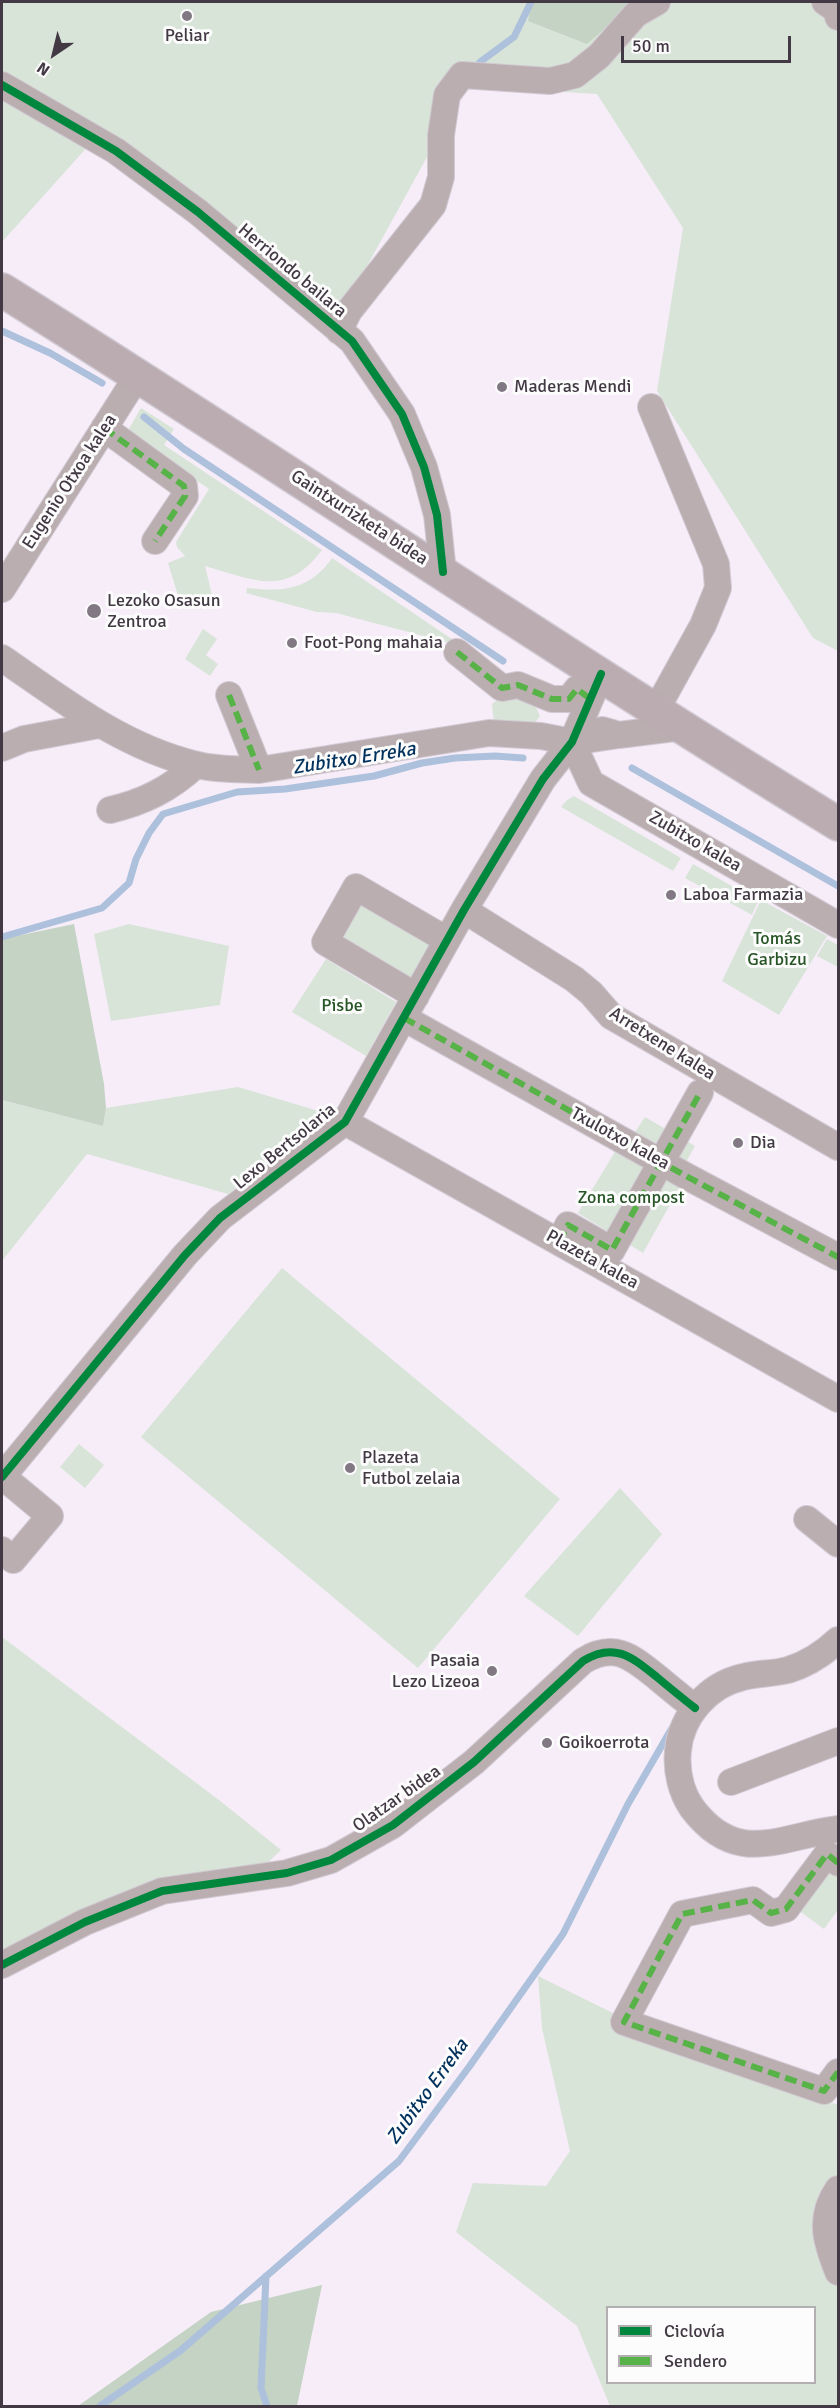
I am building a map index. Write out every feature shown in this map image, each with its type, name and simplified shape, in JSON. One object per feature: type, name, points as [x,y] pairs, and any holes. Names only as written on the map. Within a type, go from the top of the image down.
[{"type":"main road","name":"Gaintxurizketa bidea","points":[[2,290],[443,572],[638,720],[683,727],[838,824]]},
{"type":"street","name":"Herriondo bailara","points":[[339,331],[349,311],[433,206],[441,177],[441,135],[447,95],[462,75],[550,81],[575,75],[599,56],[636,14],[657,2]]},
{"type":"street","points":[[825,2],[838,11],[838,17]]},
{"type":"street","name":"Herriondo bailara","points":[[2,85],[116,151],[198,212],[352,341],[402,414],[424,467],[437,515],[443,572]]},
{"type":"street","name":"Eugenio Otxoa kalea","points":[[2,589],[138,375]]},
{"type":"street","points":[[2,658],[99,725],[153,751],[196,765],[259,770],[489,733],[541,736],[572,742],[638,720],[703,625],[718,588],[716,564],[651,407]]},
{"type":"street","points":[[104,428],[184,486],[185,496],[155,541]]},
{"type":"street","points":[[456,652],[502,688],[518,685],[552,699],[569,699],[577,688],[595,686],[591,716],[602,730],[638,720]]},
{"type":"street","name":"Lexo Bertsolaria","points":[[2,1550],[13,1560],[50,1516],[2,1476],[178,1263],[220,1218],[345,1122],[464,910],[543,779],[572,742],[595,686]]},
{"type":"street","points":[[229,695],[259,770]]},
{"type":"street","points":[[2,748],[24,739],[99,725]]},
{"type":"street","name":"Zubitxo kalea","points":[[572,742],[591,783],[838,925]]},
{"type":"street","points":[[110,810],[136,804],[163,792],[196,765]]},
{"type":"street","points":[[416,996],[325,942],[356,887],[447,940]]},
{"type":"street","name":"Arretxene kalea","points":[[464,910],[574,979],[591,993],[611,1016],[838,1147]]},
{"type":"street","name":"Txulotxo kalea","points":[[404,1018],[662,1163],[838,1257]]},
{"type":"street","points":[[559,1242],[568,1225],[612,1250],[700,1093]]},
{"type":"street","name":"Plazeta kalea","points":[[345,1122],[838,1399]]},
{"type":"street","points":[[807,1519],[838,1544]]},
{"type":"street","points":[[838,1640],[816,1658],[804,1664],[788,1670],[754,1674],[729,1681],[715,1689],[695,1708],[684,1726],[679,1742],[678,1775],[690,1805],[712,1829],[735,1840],[759,1845],[776,1844],[811,1832],[838,1829]]},
{"type":"street","name":"Olatzar bidea","points":[[2,1965],[85,1922],[162,1891],[287,1873],[331,1860],[393,1825],[474,1762],[591,1656],[609,1651],[627,1655],[695,1708]]},
{"type":"street","points":[[731,1782],[838,1741]]},
{"type":"street","points":[[838,1863],[827,1854],[786,1910],[771,1913],[753,1899],[682,1914],[624,2022],[824,2091],[838,2072]]},
{"type":"street","points":[[838,2189],[827,2211],[825,2224],[829,2248],[838,2272]]},
{"type":"green space","points":[[2,2],[530,2],[528,21],[635,2],[836,2],[838,6],[838,651],[813,638],[657,391],[683,228],[597,94],[466,86],[333,328],[99,134],[2,242]]},
{"type":"green space","points":[[530,2],[635,2],[587,44],[528,21]]},
{"type":"green space","points":[[141,408],[174,429],[164,445],[322,550],[309,565],[295,575],[282,580],[254,580],[205,566],[212,595],[180,602],[168,563],[185,556],[177,547],[176,542],[209,489],[127,432]]},
{"type":"green space","points":[[332,558],[462,646],[336,613],[317,612],[246,593],[247,588],[284,589],[305,583],[324,569]]},
{"type":"green space","points":[[203,629],[217,639],[206,655],[218,664],[210,676],[185,659]]},
{"type":"green space","points":[[506,693],[534,703],[540,716],[530,729],[494,724],[492,704]]},
{"type":"green space","points":[[574,796],[681,858],[673,871],[561,807]]},
{"type":"green space","points":[[693,864],[758,901],[752,915],[685,878]]},
{"type":"green space","points":[[358,893],[436,937],[407,983],[332,941]]},
{"type":"green space","name":"Tomás Garbizu","points":[[761,900],[827,936],[779,1015],[722,981]]},
{"type":"green space","points":[[74,924],[104,1084],[106,1108],[103,1126],[2,1100],[2,939]]},
{"type":"green space","points":[[129,924],[229,946],[220,1005],[111,1021],[94,934]]},
{"type":"green space","points":[[827,939],[838,945],[838,967],[817,956]]},
{"type":"green space","name":"Pisbe","points":[[326,959],[396,1002],[366,1056],[292,1012]]},
{"type":"green space","points":[[238,1087],[332,1115],[228,1194],[87,1154],[2,1261],[2,1100],[103,1126],[106,1108]]},
{"type":"green space","points":[[645,1117],[695,1146],[686,1162],[635,1132]]},
{"type":"green space","name":"Zona compost","points":[[622,1140],[686,1176],[643,1253],[578,1213]]},
{"type":"green space","name":"Plazeta Futbol zelaia","points":[[282,1268],[560,1499],[418,1668],[141,1437]]},
{"type":"green space","points":[[79,1444],[104,1465],[85,1488],[60,1467]]},
{"type":"green space","points":[[620,1488],[662,1534],[578,1636],[524,1596]]},
{"type":"green space","points":[[2,1637],[219,1800],[281,1850],[261,1869],[165,1896],[2,1970]]},
{"type":"green space","points":[[830,1867],[838,1873],[838,1910],[824,1929],[798,1910]]},
{"type":"green space","points":[[538,1976],[633,2023],[838,2105],[838,2406],[610,2406],[577,2326],[456,2232],[473,2183],[546,2186],[570,2151],[542,2028]]},
{"type":"green space","points":[[322,2285],[297,2406],[78,2406],[211,2312]]},
{"type":"waterway","points":[[480,62],[514,37],[531,2]]},
{"type":"waterway","points":[[2,331],[50,353],[102,383]]},
{"type":"waterway","points":[[144,417],[184,449],[503,661]]},
{"type":"waterway","name":"Zubitxo Erreka","points":[[2,937],[102,908],[129,883],[136,859],[149,833],[163,814],[237,792],[285,789],[374,776],[422,763],[455,758],[495,756],[523,758]]},
{"type":"waterway","name":"Zubitxo Erreka","points":[[632,768],[838,886]]},
{"type":"waterway","name":"Zubitxo Erreka","points":[[100,2406],[180,2351],[399,2161],[563,1934],[628,1804],[672,1728]]},
{"type":"waterway","points":[[266,2276],[261,2388],[267,2406]]},
{"type":"marked path","points":[[104,428],[184,486],[185,496],[155,541]]},
{"type":"marked path","points":[[457,652],[502,688],[518,685],[552,699],[569,699],[577,689],[589,698]]},
{"type":"marked path","points":[[229,695],[259,770]]},
{"type":"marked path","points":[[404,1018],[686,1176],[838,1257]]},
{"type":"marked path","points":[[559,1242],[568,1225],[612,1250],[700,1093]]},
{"type":"marked path","points":[[838,1863],[827,1854],[786,1909],[771,1913],[753,1900],[682,1914],[624,2022],[824,2091],[838,2072]]},
{"type":"cycle path","points":[[2,85],[116,151],[198,212],[352,341],[402,414],[424,467],[437,515],[443,572]]},
{"type":"cycle path","points":[[2,1477],[185,1255],[220,1218],[345,1122],[464,910],[543,779],[572,742],[601,674]]},
{"type":"cycle path","points":[[2,1965],[85,1922],[162,1891],[287,1873],[331,1860],[393,1825],[474,1762],[583,1661],[594,1655],[605,1652],[623,1654],[649,1671],[695,1708]]},
{"type":"place","name":"Peliar","points":[[187,16]]},
{"type":"place","name":"Maderas Mendi","points":[[502,387]]},
{"type":"place","name":"Lezoko Osasun Zentroa","points":[[94,611]]},
{"type":"place","name":"Foot-Pong mahaia","points":[[292,643]]},
{"type":"place","name":"Laboa Farmazia","points":[[671,895]]},
{"type":"place","name":"Dia","points":[[738,1143]]},
{"type":"place","name":"Plazeta Futbol zelaia","points":[[350,1468]]},
{"type":"place","name":"Pasaia Lezo Lizeoa","points":[[492,1671]]},
{"type":"place","name":"Goikoerrota","points":[[547,1743]]}]
